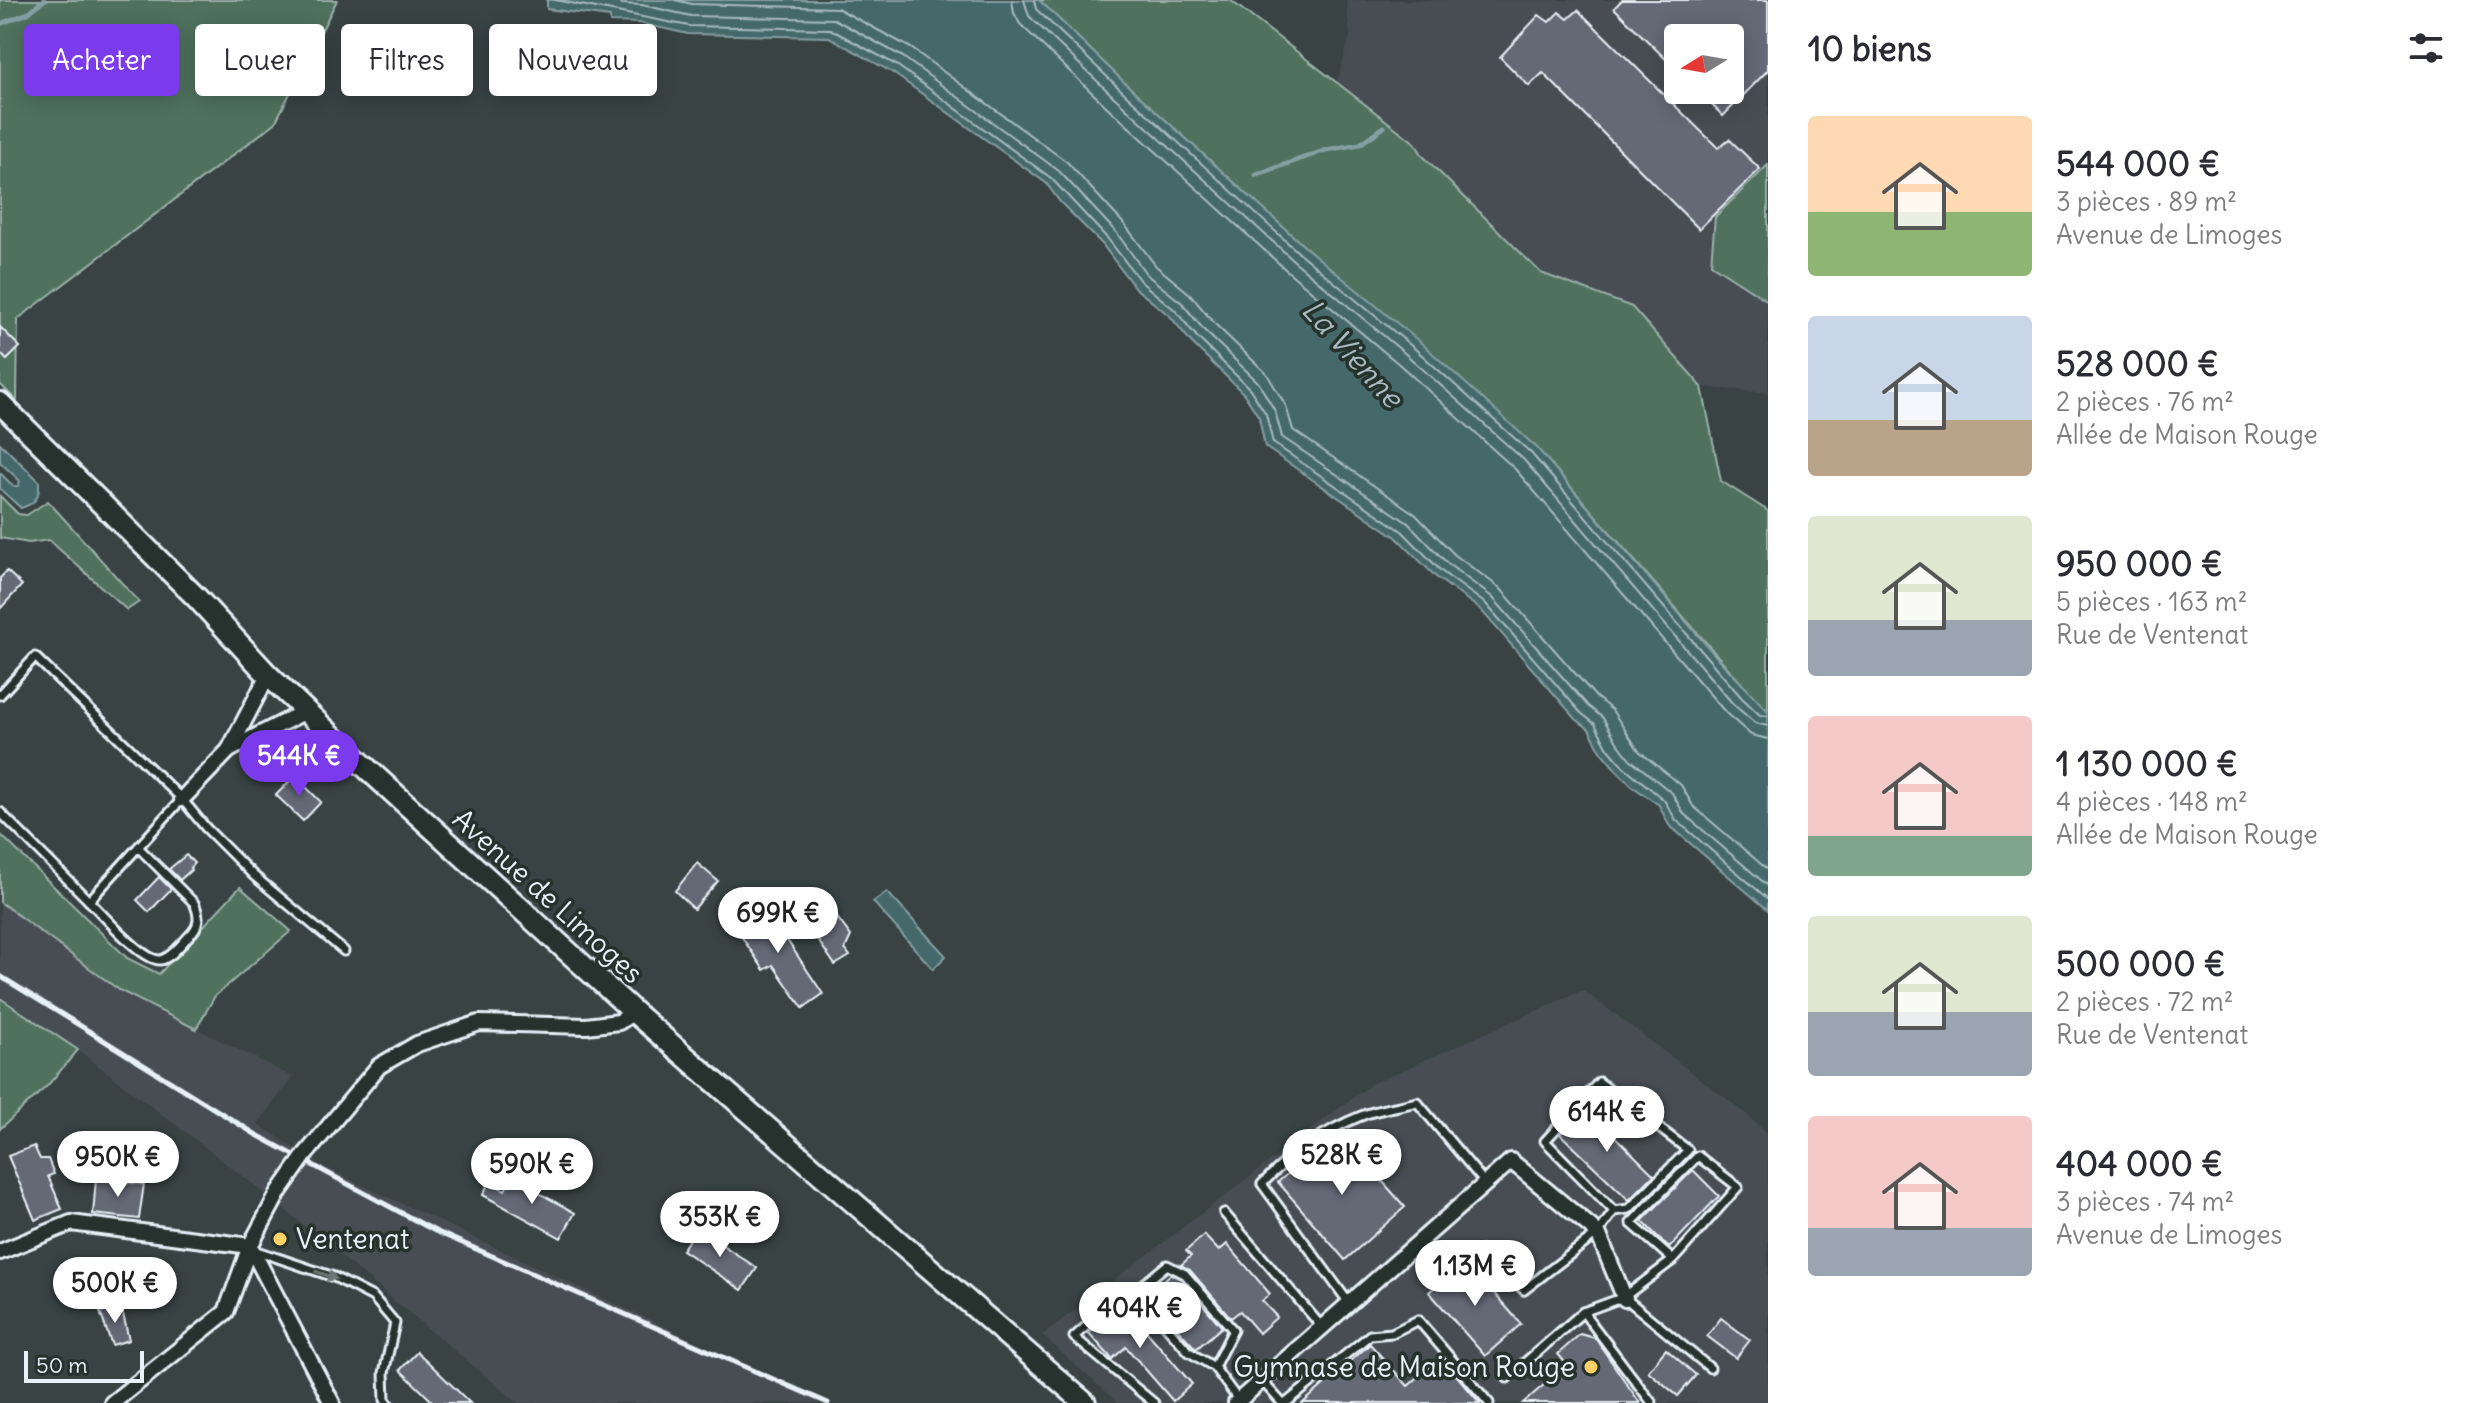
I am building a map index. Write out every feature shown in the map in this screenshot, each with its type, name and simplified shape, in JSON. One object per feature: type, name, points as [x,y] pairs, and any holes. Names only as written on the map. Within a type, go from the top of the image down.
[{"type":"main road","name":"Avenue de Limoges","points":[[0,403],[306,711],[634,1012],[1085,1403]]},
{"type":"street","points":[[182,799],[229,750],[268,675]]},
{"type":"street","points":[[229,750],[306,711]]},
{"type":"street","points":[[112,1403],[226,1312],[251,1247],[279,1192],[305,1155],[379,1066],[417,1044],[479,1023],[586,1026],[619,1022],[634,1012]]},
{"type":"street","points":[[1238,1402],[1511,1161],[1598,1233],[1625,1298]]},
{"type":"street","points":[[0,1252],[71,1223],[251,1247]]},
{"type":"street","points":[[251,1247],[332,1403]]},
{"type":"lane","points":[[0,695],[35,657],[182,799],[253,875],[344,951]]},
{"type":"lane","points":[[89,901],[182,799]]},
{"type":"lane","points":[[0,812],[145,956],[159,960],[167,957],[195,931],[198,914],[194,903],[138,847]]},
{"type":"lane","points":[[1482,1251],[1524,1290],[1598,1233],[1614,1211],[1629,1209],[1688,1150],[1599,1082],[1545,1141],[1614,1211]]},
{"type":"lane","points":[[1349,1303],[1262,1184],[1282,1163],[1318,1137],[1362,1115],[1417,1102],[1485,1183]]},
{"type":"lane","points":[[1507,1378],[1583,1312],[1625,1298],[1673,1260],[1738,1187],[1698,1156],[1631,1223],[1673,1260]]},
{"type":"lane","points":[[1224,1213],[1322,1327]]},
{"type":"lane","points":[[251,1247],[334,1277],[373,1297],[395,1323],[384,1373],[385,1400],[388,1403]]},
{"type":"lane","points":[[1214,1367],[1233,1330],[1185,1274],[1167,1265],[1140,1287],[1141,1298],[1189,1352],[1214,1367],[1238,1402]]},
{"type":"lane","points":[[1119,1297],[1074,1337],[1154,1403]]},
{"type":"lane","points":[[1625,1298],[1710,1368]]},
{"type":"lane","points":[[1583,1312],[1652,1403]]},
{"type":"lane","points":[[1262,1381],[1284,1403],[1370,1335],[1392,1333],[1418,1320],[1489,1403]]},
{"type":"shaded area","points":[[1346,0],[1768,0],[1768,165],[1715,217],[1711,264],[1768,301],[1768,393],[1702,387],[1632,307],[1541,273],[1423,156],[1415,143],[1337,82],[1350,36]]},
{"type":"shaded area","points":[[0,902],[119,990],[293,1077],[258,1124],[322,1166],[827,1403],[518,1403],[267,1195],[78,1050],[0,998]]},
{"type":"shaded area","points":[[1583,990],[1744,1112],[1768,1135],[1768,1403],[1118,1403],[1042,1335],[1371,1084]]},
{"type":"green space","points":[[0,0],[337,0],[325,24],[195,24],[195,96],[289,96],[275,123],[18,319],[17,401],[0,384]]},
{"type":"green space","points":[[1039,0],[1230,0],[1415,143],[1423,156],[1541,273],[1632,307],[1702,387],[1721,481],[1768,511],[1768,714],[1537,448],[1305,247]]},
{"type":"green space","points":[[1768,165],[1768,301],[1711,264],[1715,217]]},
{"type":"green space","points":[[0,496],[18,514],[27,515],[48,501],[139,602],[127,610],[49,540],[29,543],[0,538]]},
{"type":"green space","points":[[0,834],[127,958],[159,974],[240,887],[291,931],[215,996],[196,1029],[119,990],[0,902]]},
{"type":"green space","points":[[0,998],[78,1050],[48,1085],[0,1129]]},
{"type":"water","name":"La Vienne","points":[[547,0],[1039,0],[1305,247],[1420,342],[1537,448],[1720,661],[1768,711],[1768,910],[1669,825],[1659,805],[1617,771],[1602,753],[1589,729],[1576,719],[1481,610],[1436,577],[1396,537],[1265,447],[1259,417],[1244,394],[1191,342],[1170,316],[1135,288],[1102,244],[1060,202],[1046,183],[893,73],[829,37],[688,34],[657,27],[657,24],[610,22],[610,17],[547,9]]},
{"type":"water","points":[[0,443],[39,481],[36,499],[21,508],[0,489],[0,473],[13,486],[18,486],[20,481],[0,462]]},
{"type":"water","points":[[887,892],[946,956],[933,969],[873,902]]},
{"type":"building","points":[[1622,0],[1768,0],[1768,70],[1744,95],[1744,24],[1664,24],[1664,57],[1614,8]]},
{"type":"building","points":[[1578,10],[1664,95],[1664,104],[1673,104],[1718,148],[1729,139],[1760,169],[1699,229],[1543,73],[1529,86],[1500,57],[1539,15],[1549,22],[1559,12],[1568,19]]},
{"type":"building","points":[[1711,104],[1735,104],[1723,116]]},
{"type":"building","points":[[0,327],[20,347],[7,360],[0,353]]},
{"type":"building","points":[[7,571],[22,585],[0,609],[0,578]]},
{"type":"building","points":[[295,776],[321,802],[303,821],[276,795]]},
{"type":"building","points":[[186,855],[194,863],[180,880],[169,869]]},
{"type":"building","points":[[697,863],[718,881],[694,909],[675,891]]},
{"type":"building","points":[[159,877],[171,889],[149,912],[137,900]]},
{"type":"building","points":[[827,904],[851,936],[845,949],[850,956],[835,965],[804,920]]},
{"type":"building","points":[[765,907],[823,994],[803,1008],[773,965],[764,970],[735,927]]},
{"type":"building","points":[[1585,1107],[1654,1175],[1629,1200],[1560,1134]]},
{"type":"building","points":[[1347,1141],[1405,1207],[1345,1260],[1278,1182],[1322,1144],[1331,1155]]},
{"type":"building","points":[[34,1146],[40,1159],[48,1159],[54,1174],[48,1176],[62,1209],[35,1220],[8,1156]]},
{"type":"building","points":[[1693,1170],[1719,1196],[1669,1248],[1642,1221]]},
{"type":"building","points":[[512,1178],[575,1213],[561,1238],[483,1195],[489,1182],[505,1190]]},
{"type":"building","points":[[96,1179],[144,1184],[139,1219],[93,1214]]},
{"type":"building","points":[[697,1228],[757,1268],[742,1290],[682,1250]]},
{"type":"building","points":[[1204,1235],[1219,1251],[1227,1244],[1270,1294],[1262,1301],[1277,1317],[1259,1333],[1240,1311],[1231,1318],[1190,1270],[1181,1265],[1191,1256],[1186,1251]]},
{"type":"building","points":[[1465,1260],[1521,1324],[1485,1356],[1429,1292]]},
{"type":"building","points":[[1171,1274],[1181,1279],[1222,1327],[1196,1349],[1147,1295]]},
{"type":"building","points":[[1122,1303],[1192,1384],[1173,1401],[1126,1347],[1112,1359],[1089,1333]]},
{"type":"building","points":[[121,1305],[129,1340],[112,1345],[100,1312]]},
{"type":"building","points":[[1721,1318],[1750,1340],[1736,1358],[1707,1336]]},
{"type":"building","name":"Gymnase de Maison Rouge","points":[[1580,1334],[1595,1338],[1640,1403],[1523,1403],[1567,1365],[1558,1354]]},
{"type":"building","points":[[1370,1344],[1408,1386],[1441,1357],[1480,1403],[1303,1403]]},
{"type":"building","points":[[1666,1349],[1696,1375],[1678,1396],[1648,1371]]},
{"type":"building","points":[[417,1352],[470,1403],[434,1403],[400,1370]]},
{"type":"waterway","points":[[0,24],[28,13],[44,0]]},
{"type":"waterway","points":[[1256,175],[1326,150],[1360,144],[1384,127]]},
{"type":"railway","points":[[0,976],[255,1134],[435,1231],[828,1403]]},
{"type":"place","name":"Ventenat","points":[[280,1239]]},
{"type":"place","name":"Gymnase de Maison Rouge","points":[[1591,1367]]}]
